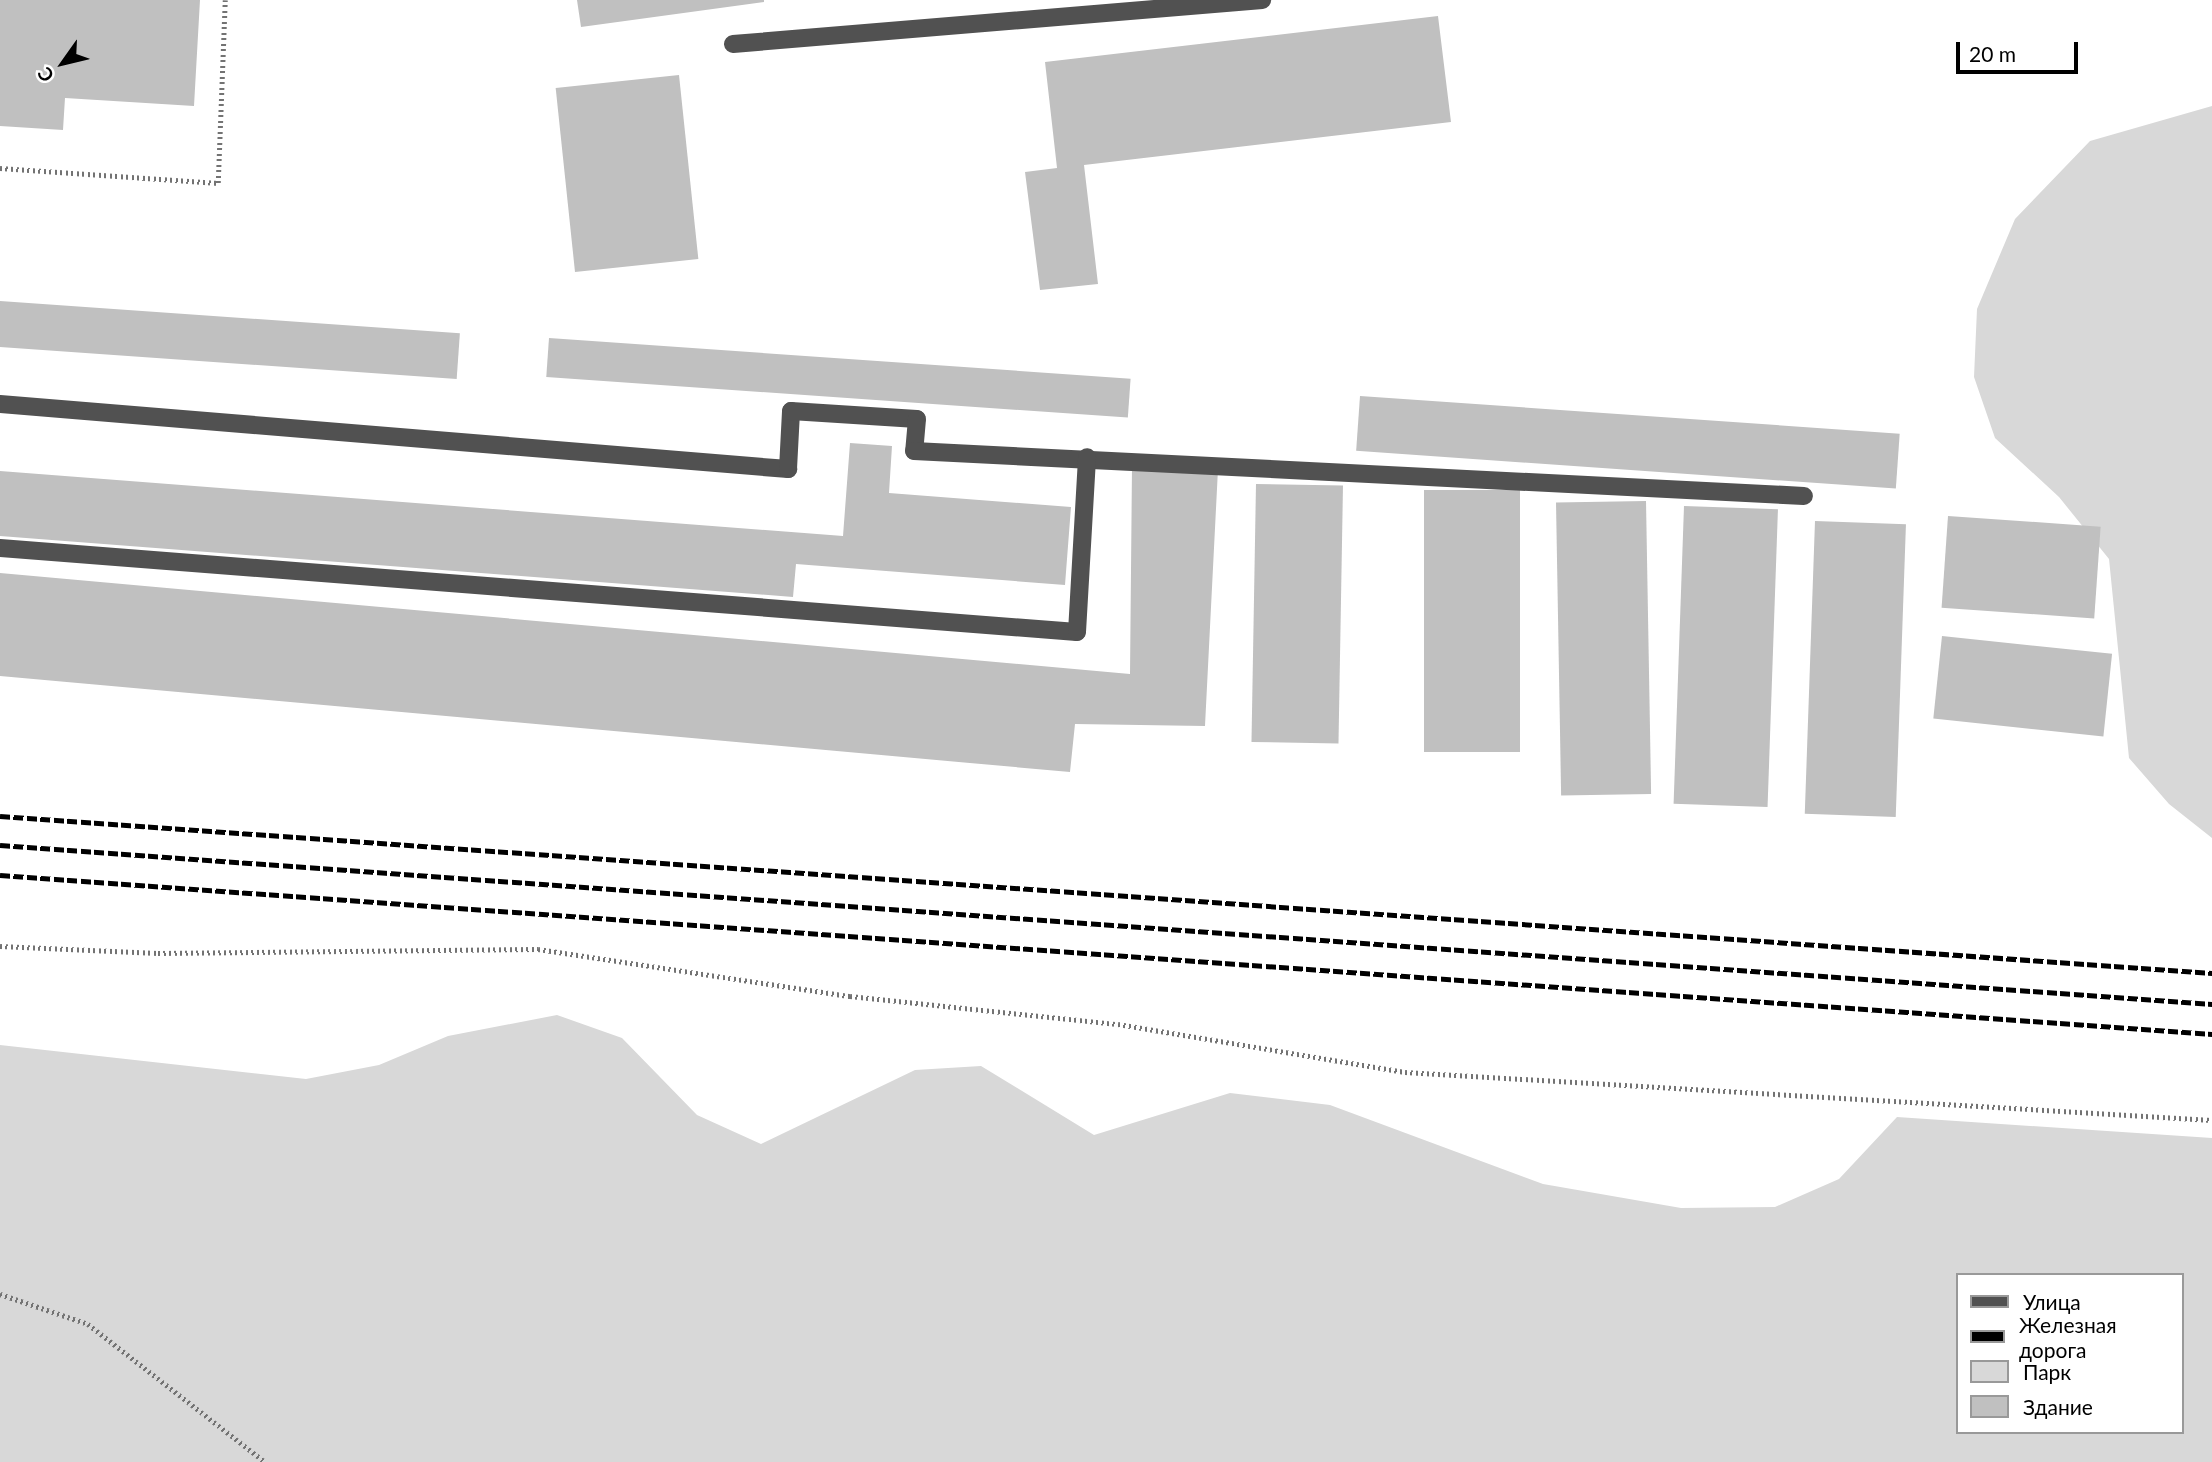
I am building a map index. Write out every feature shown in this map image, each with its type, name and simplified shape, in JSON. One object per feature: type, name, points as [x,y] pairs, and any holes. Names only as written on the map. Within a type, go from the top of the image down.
[{"type":"lane","points":[[733,44],[1262,0]]},
{"type":"lane","points":[[0,404],[788,469],[791,411],[917,419],[914,451],[1087,457],[1804,496]]},
{"type":"lane","points":[[0,548],[1077,632],[1087,457]]},
{"type":"path","points":[[0,168],[218,183],[225,0]]},
{"type":"path","points":[[0,946],[158,953],[538,949],[850,996],[1118,1024],[1405,1072],[2212,1120]]},
{"type":"path","points":[[0,1294],[89,1324],[265,1462]]},
{"type":"green space","points":[[2212,106],[2212,838],[2169,804],[2129,758],[2109,559],[2059,497],[1995,438],[1974,377],[1977,309],[2015,219],[2090,141]]},
{"type":"green space","points":[[557,1015],[622,1038],[697,1115],[761,1144],[915,1070],[981,1066],[1094,1135],[1230,1093],[1330,1105],[1543,1184],[1681,1208],[1775,1207],[1839,1179],[1897,1117],[2212,1138],[2212,1462],[0,1462],[0,1045],[306,1079],[379,1065],[448,1036]]},
{"type":"building","points":[[0,0],[200,0],[194,106],[65,98],[63,130],[0,126]]},
{"type":"building","points":[[577,0],[764,0],[764,2],[581,27]]},
{"type":"building","points":[[1438,16],[1451,122],[1084,165],[1098,284],[1040,290],[1025,172],[1057,168],[1045,62]]},
{"type":"building","points":[[679,75],[698,259],[575,272],[556,88]]},
{"type":"building","points":[[0,301],[460,333],[457,379],[0,347]]},
{"type":"building","points":[[549,338],[1131,379],[1128,418],[546,377]]},
{"type":"building","points":[[1360,396],[1900,434],[1896,489],[1356,451]]},
{"type":"building","points":[[850,443],[892,446],[889,493],[1071,507],[1065,585],[796,564],[793,597],[0,536],[0,471],[843,536]]},
{"type":"building","points":[[1132,466],[1218,469],[1205,726],[1075,724],[1070,772],[0,676],[0,573],[1130,674]]},
{"type":"building","points":[[1256,484],[1343,486],[1338,743],[1251,742]]},
{"type":"building","points":[[1424,490],[1520,490],[1520,752],[1424,752]]},
{"type":"building","points":[[1646,501],[1651,794],[1561,796],[1556,503]]},
{"type":"building","points":[[1684,506],[1778,509],[1768,807],[1674,804]]},
{"type":"building","points":[[1948,516],[2101,527],[2094,618],[1942,608]]},
{"type":"building","points":[[1815,521],[1906,524],[1896,817],[1805,814]]},
{"type":"building","points":[[1942,636],[2112,654],[2103,736],[1933,719]]},
{"type":"railway","points":[[0,816],[2212,973]]},
{"type":"railway","points":[[0,845],[2212,1004]]},
{"type":"railway","points":[[0,875],[2212,1034]]}]
